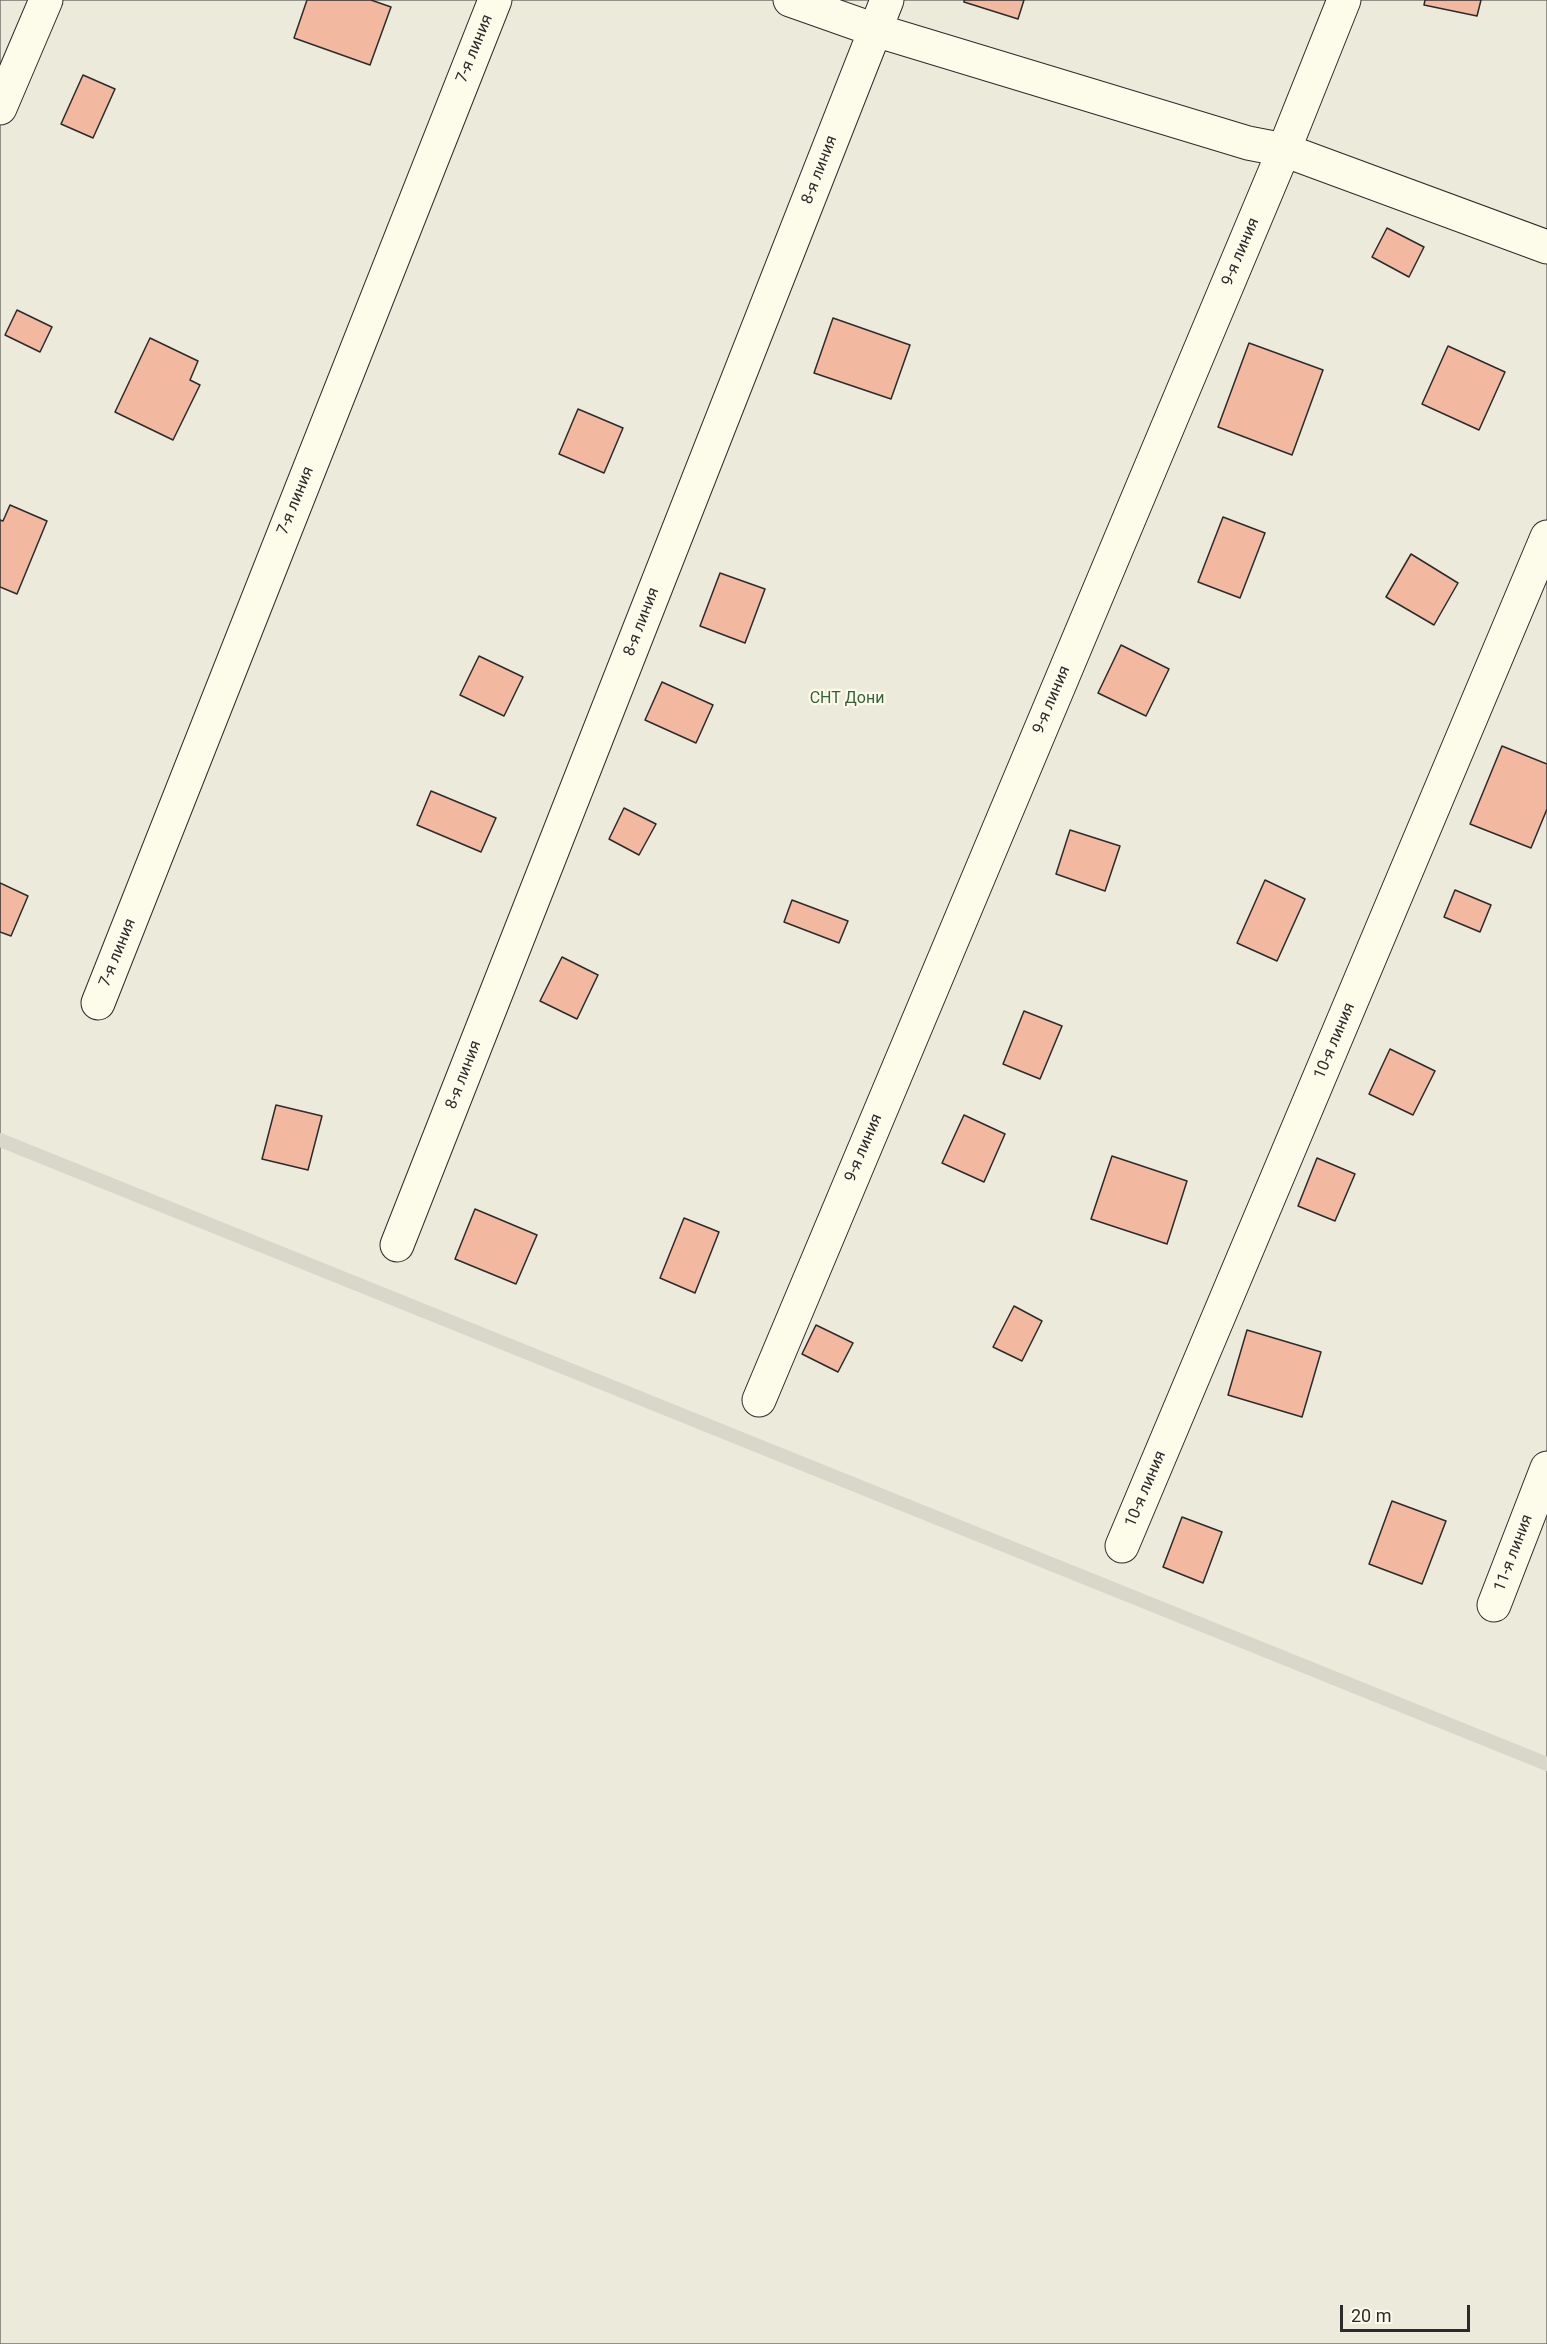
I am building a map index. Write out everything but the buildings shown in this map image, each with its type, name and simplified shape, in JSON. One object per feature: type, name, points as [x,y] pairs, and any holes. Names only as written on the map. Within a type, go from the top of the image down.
[{"type":"lane","points":[[0,108],[46,0]]},
{"type":"lane","name":"7-я линия","points":[[98,1002],[495,0]]},
{"type":"lane","points":[[790,0],[875,30],[1248,143],[1284,150],[1547,247]]},
{"type":"lane","name":"8-я линия","points":[[397,1245],[887,0]]},
{"type":"lane","name":"9-я линия","points":[[759,1400],[1284,150],[1344,0]]},
{"type":"lane","name":"10-я линия","points":[[1122,1546],[1547,537]]},
{"type":"lane","name":"11-я линия","points":[[1494,1605],[1547,1468]]},
{"type":"green space","name":"СНТ Дони","points":[[0,0],[1547,0],[1547,2344],[0,2344]]},
{"type":"waterway","points":[[0,1140],[1547,1764]]}]
